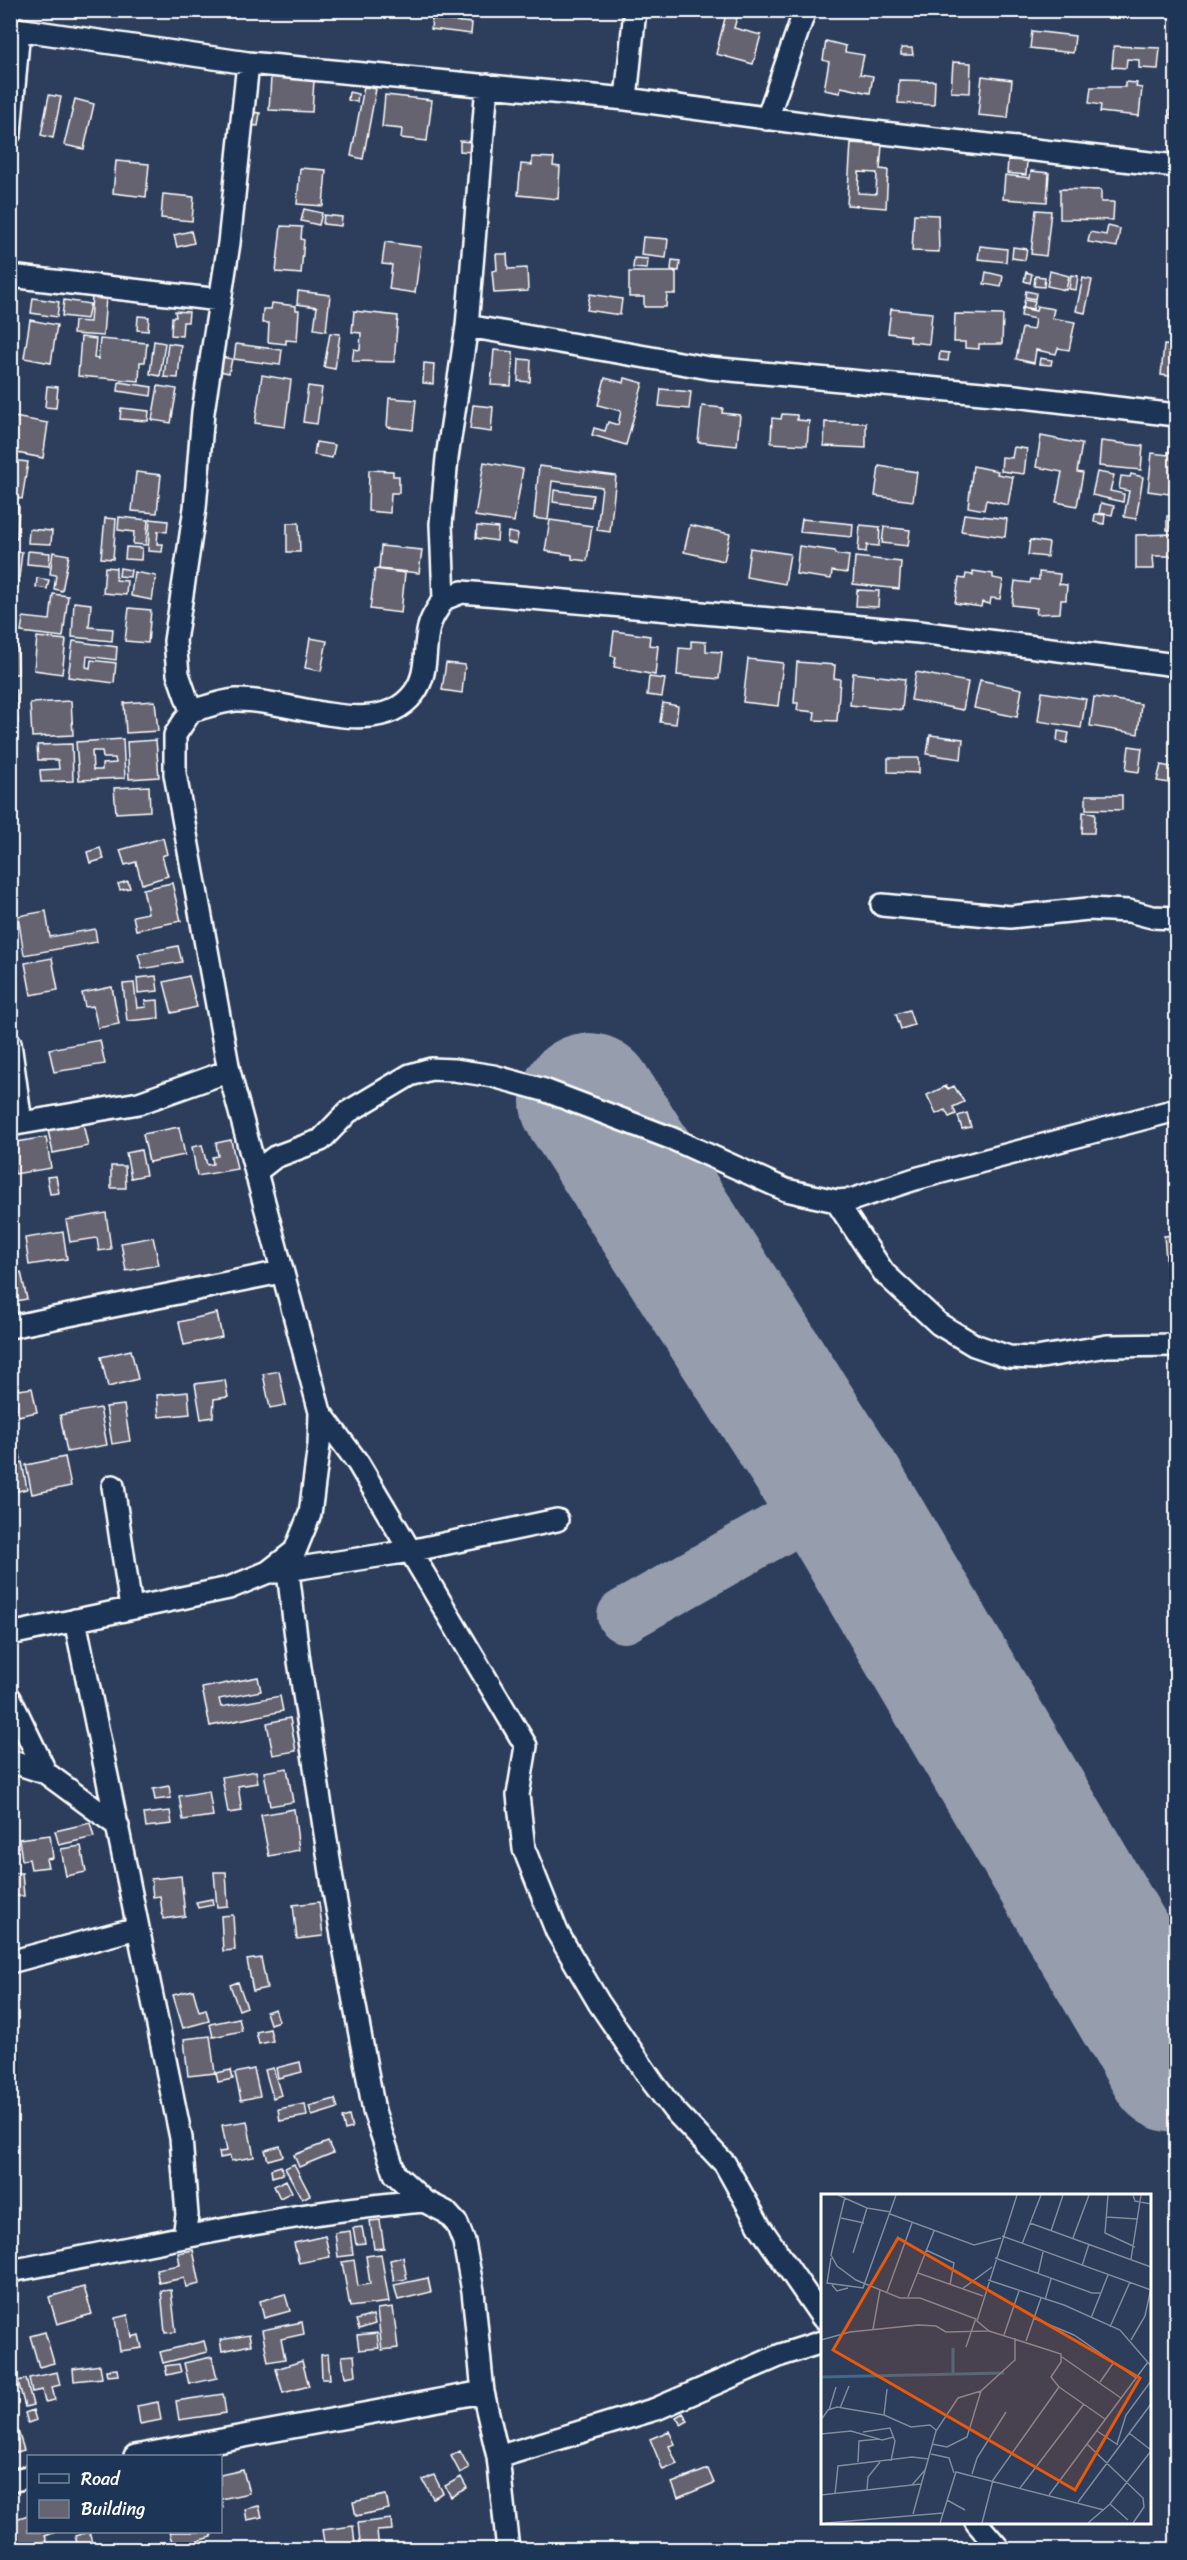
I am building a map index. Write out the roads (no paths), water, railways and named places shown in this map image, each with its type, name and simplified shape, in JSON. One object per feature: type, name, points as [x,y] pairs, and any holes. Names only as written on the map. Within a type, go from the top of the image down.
[{"type":"street","points":[[626,99],[635,10]]},
{"type":"street","points":[[767,119],[805,10]]},
{"type":"street","points":[[10,133],[15,29],[248,63],[626,99],[767,119],[1176,166]]},
{"type":"street","points":[[192,711],[178,674],[174,641],[195,508],[203,412],[220,300],[248,63]]},
{"type":"street","points":[[278,1572],[295,1551],[310,1514],[319,1445],[320,1412],[281,1272],[257,1171],[228,1071],[175,774],[175,735],[192,711],[235,700],[283,704],[360,718],[387,714],[402,708],[424,676],[429,625],[444,598],[441,524],[447,458],[467,326],[487,85]]},
{"type":"street","points":[[10,276],[220,300]]},
{"type":"street","points":[[467,326],[709,368],[992,394],[1176,415]]},
{"type":"street","points":[[444,598],[462,592],[481,592],[694,611],[919,632],[1176,665]]},
{"type":"street","points":[[882,905],[1010,917],[1088,909],[1128,911],[1152,917],[1176,918]]},
{"type":"street","points":[[10,1044],[16,1124],[139,1103],[228,1071]]},
{"type":"street","points":[[257,1171],[275,1157],[321,1140],[348,1112],[410,1075],[431,1069],[454,1070],[544,1090],[673,1139],[786,1190],[836,1201],[851,1200],[926,1176],[1176,1110]]},
{"type":"street","points":[[836,1201],[884,1273],[939,1324],[974,1345],[1009,1357],[1036,1358],[1107,1346],[1176,1345]]},
{"type":"street","points":[[10,1327],[281,1272]]},
{"type":"street","points":[[320,1412],[358,1463],[526,1746],[518,1795],[524,1849],[544,1903],[569,1956],[654,2084],[673,2109],[725,2164],[760,2227],[821,2316]]},
{"type":"street","points":[[113,1486],[131,1608]]},
{"type":"street","points":[[10,1634],[229,1588],[278,1572],[410,1551],[557,1520]]},
{"type":"street","points":[[278,1572],[299,1661],[333,1886],[374,2110],[395,2174],[424,2201],[446,2212],[457,2224],[464,2242],[473,2291],[483,2392],[498,2457],[508,2550]]},
{"type":"street","points":[[75,1620],[137,1928],[164,2049],[180,2138],[187,2215],[184,2237]]},
{"type":"street","points":[[10,1698],[46,1773]]},
{"type":"street","points":[[10,1761],[46,1773],[118,1826]]},
{"type":"street","points":[[10,1962],[137,1928]]},
{"type":"street","points":[[10,2271],[184,2237],[368,2206],[424,2201]]},
{"type":"street","points":[[498,2457],[656,2409],[781,2355],[821,2342]]},
{"type":"street","points":[[146,2455],[483,2392]]},
{"type":"street","points":[[10,2481],[27,2477]]},
{"type":"street","points":[[977,2524],[1000,2550]]}]
